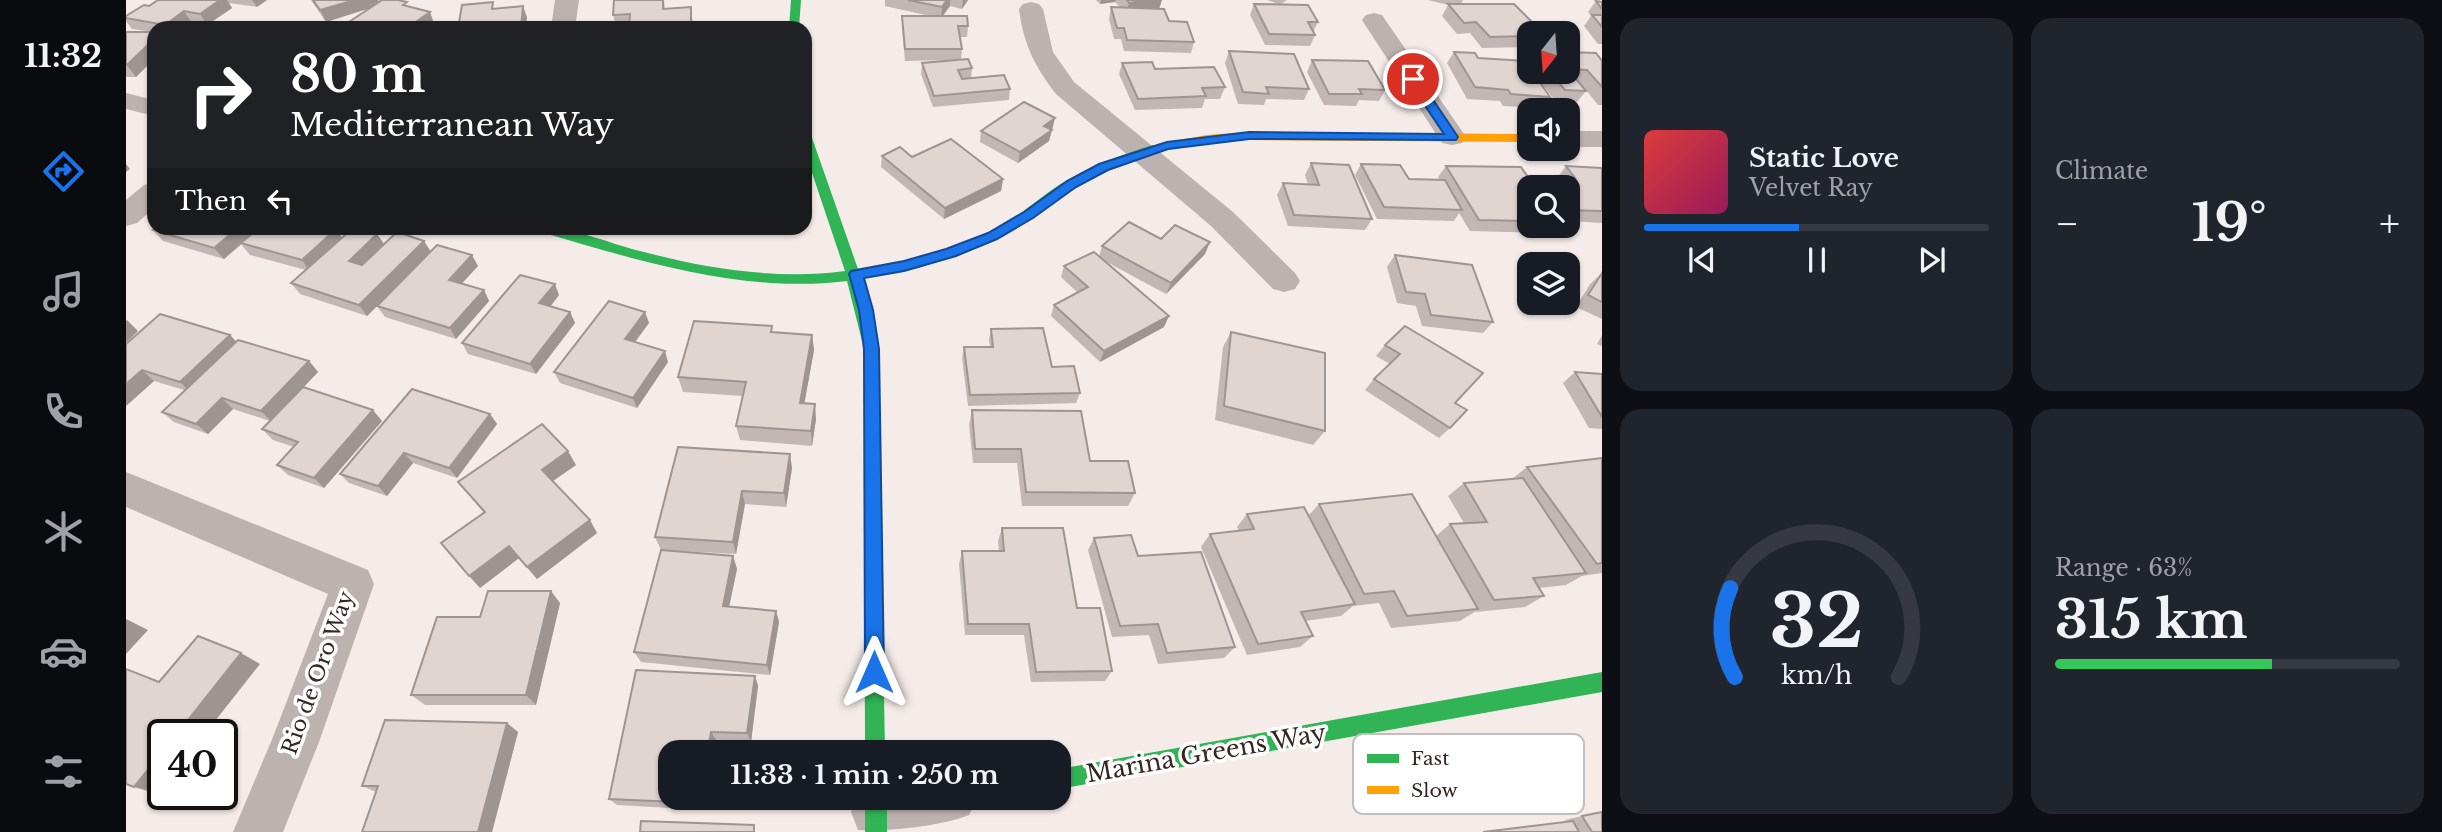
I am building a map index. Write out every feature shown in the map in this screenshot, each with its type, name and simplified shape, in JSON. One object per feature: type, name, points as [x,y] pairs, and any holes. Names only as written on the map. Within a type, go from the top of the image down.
[{"type":"street","points":[[564,21],[567,0]]},
{"type":"street","points":[[794,21],[796,0]]},
{"type":"street","points":[[1031,9],[1037,46],[1047,67],[1065,88],[1222,219],[1284,281]]},
{"type":"street","points":[[1374,20],[1452,137]]},
{"type":"street","points":[[126,101],[147,106]]},
{"type":"street","points":[[568,235],[699,270],[750,277],[802,278],[856,274],[904,266],[951,253],[992,236],[1072,184],[1104,167],[1141,152],[1187,142],[1238,136],[1517,138]]},
{"type":"street","points":[[1580,139],[1602,139]]},
{"type":"street","points":[[812,159],[856,274],[866,310],[872,349],[875,740]]},
{"type":"street","points":[[126,216],[147,198]]},
{"type":"street","name":"Rio de Oro Way","points":[[126,489],[353,583],[295,742],[257,832]]},
{"type":"street","name":"Marina Greens Way","points":[[1071,777],[1602,682]]},
{"type":"street","points":[[876,814],[895,810]]},
{"type":"building","points":[[158,0],[220,0],[200,14],[184,11],[170,21],[147,22],[126,18],[144,5],[149,6]]},
{"type":"building","points":[[313,0],[355,0],[320,10]]},
{"type":"building","points":[[382,0],[407,2],[403,5],[430,12],[417,21],[350,21]]},
{"type":"building","points":[[614,0],[663,0],[663,9],[691,7],[691,21],[630,21],[630,14],[613,15]]},
{"type":"building","points":[[908,0],[947,0],[942,7]]},
{"type":"building","points":[[1127,0],[1148,0],[1129,3]]},
{"type":"building","points":[[493,2],[492,9],[523,6],[522,21],[459,21],[462,5]]},
{"type":"building","points":[[1254,4],[1308,5],[1318,22],[1308,22],[1315,35],[1269,34]]},
{"type":"building","points":[[1448,4],[1514,4],[1531,21],[1517,21],[1517,36],[1490,37],[1476,22],[1464,23]]},
{"type":"building","points":[[1111,7],[1164,9],[1169,21],[1187,22],[1194,42],[1127,40],[1124,28],[1117,28]]},
{"type":"building","points":[[1592,15],[1602,15],[1602,27]]},
{"type":"building","points":[[902,16],[967,16],[968,26],[958,26],[962,49],[905,49]]},
{"type":"building","points":[[126,32],[147,32],[147,46],[126,65]]},
{"type":"building","points":[[1229,51],[1294,54],[1309,89],[1266,87],[1269,94],[1243,92]]},
{"type":"building","points":[[1454,52],[1475,53],[1478,58],[1517,60],[1517,84],[1541,84],[1550,97],[1511,94],[1508,90],[1475,87]]},
{"type":"building","points":[[1580,52],[1596,53],[1602,61],[1602,87],[1587,70],[1580,70]]},
{"type":"building","points":[[968,59],[972,68],[958,70],[962,79],[1004,75],[1010,89],[934,96],[922,63]]},
{"type":"building","points":[[1312,60],[1368,61],[1385,90],[1359,89],[1362,94],[1329,94]]},
{"type":"building","points":[[1152,62],[1155,69],[1214,67],[1225,87],[1202,88],[1206,96],[1138,99],[1122,63]]},
{"type":"building","points":[[1560,84],[1580,84],[1586,91],[1565,90]]},
{"type":"building","points":[[1024,102],[1055,118],[1044,126],[1052,130],[1020,152],[981,131]]},
{"type":"building","points":[[951,139],[1003,179],[945,208],[882,156],[900,147],[912,157]]},
{"type":"building","points":[[1311,163],[1349,165],[1372,219],[1294,215],[1283,183],[1319,185]]},
{"type":"building","points":[[1361,164],[1400,165],[1409,179],[1445,180],[1462,210],[1384,207]]},
{"type":"building","points":[[1446,166],[1521,167],[1527,175],[1517,175],[1517,221],[1479,220]]},
{"type":"building","points":[[1566,166],[1602,168],[1602,211],[1580,210],[1580,175],[1573,175]]},
{"type":"building","points":[[1129,222],[1161,239],[1175,225],[1210,242],[1171,283],[1102,246]]},
{"type":"building","points":[[170,235],[230,235],[214,248]]},
{"type":"building","points":[[251,235],[329,235],[302,260],[241,243]]},
{"type":"building","points":[[345,235],[376,235],[349,261],[362,265],[394,235],[406,235],[424,241],[359,305],[291,283]]},
{"type":"building","points":[[437,245],[472,255],[449,280],[484,290],[450,328],[377,306]]},
{"type":"building","points":[[1094,252],[1169,316],[1104,351],[1054,305],[1088,287],[1064,266]]},
{"type":"building","points":[[1395,255],[1472,265],[1493,322],[1431,315],[1425,294],[1406,292]]},
{"type":"building","points":[[1602,273],[1602,302],[1588,295]]},
{"type":"building","points":[[520,275],[555,284],[539,303],[570,312],[530,364],[462,343]]},
{"type":"building","points":[[609,301],[645,312],[625,339],[665,351],[633,398],[554,372]]},
{"type":"building","points":[[160,314],[230,335],[180,382],[142,370],[126,384],[126,344]]},
{"type":"building","points":[[694,321],[772,326],[771,332],[812,335],[800,403],[815,404],[811,431],[736,426],[746,382],[678,377]]},
{"type":"building","points":[[1405,326],[1483,373],[1455,403],[1467,410],[1450,428],[1374,379],[1400,354],[1385,345]]},
{"type":"building","points":[[1043,328],[1052,367],[1074,366],[1080,393],[970,395],[964,347],[993,347],[991,329]]},
{"type":"building","points":[[1231,332],[1325,353],[1325,431],[1224,406]]},
{"type":"building","points":[[238,340],[309,361],[261,411],[222,398],[196,424],[162,412]]},
{"type":"building","points":[[1575,372],[1602,374],[1602,417]]},
{"type":"building","points":[[303,387],[373,410],[314,478],[277,465],[298,442],[262,429]]},
{"type":"building","points":[[412,389],[490,414],[449,468],[404,453],[378,486],[340,474]]},
{"type":"building","points":[[972,410],[1081,411],[1090,461],[1128,461],[1135,493],[1026,492],[1021,449],[975,449]]},
{"type":"building","points":[[542,424],[568,451],[542,470],[590,520],[527,567],[509,546],[469,576],[441,543],[485,512],[458,482]]},
{"type":"building","points":[[678,447],[790,454],[784,493],[742,491],[733,542],[655,537]]},
{"type":"building","points":[[1602,458],[1602,563],[1597,564],[1527,467]]},
{"type":"building","points":[[1523,478],[1586,573],[1533,578],[1544,596],[1494,600],[1450,524],[1487,522],[1464,483]]},
{"type":"building","points":[[1412,494],[1478,609],[1407,616],[1394,591],[1364,594],[1319,504]]},
{"type":"building","points":[[1304,507],[1355,604],[1301,612],[1313,636],[1258,644],[1210,534],[1254,529],[1247,514]]},
{"type":"building","points":[[1002,528],[1063,528],[1077,608],[1100,608],[1112,671],[1036,672],[1029,624],[968,624],[962,551],[1004,551]]},
{"type":"building","points":[[1131,535],[1138,556],[1201,552],[1235,647],[1167,653],[1158,624],[1120,626],[1094,538]]},
{"type":"building","points":[[661,550],[733,556],[723,606],[776,611],[767,665],[634,652]]},
{"type":"building","points":[[488,591],[551,591],[526,695],[411,695],[437,617],[480,617]]},
{"type":"building","points":[[198,636],[241,653],[189,719],[147,719],[147,771],[134,787],[126,784],[126,669],[159,682]]},
{"type":"building","points":[[636,670],[755,676],[747,733],[711,732],[710,740],[658,740],[658,801],[609,799]]},
{"type":"building","points":[[385,720],[507,723],[478,832],[362,832],[378,786],[362,786]]},
{"type":"building","points":[[1602,812],[1602,832],[1592,832],[1582,816]]},
{"type":"building","points":[[641,821],[754,825],[754,832],[640,832]]},
{"type":"building","points":[[1573,821],[1579,832],[1483,832]]},
{"type":"traffic: fast","points":[[794,21],[796,0]]},
{"type":"traffic: fast","points":[[566,235],[646,258],[720,273],[800,279],[879,272],[956,251],[993,235],[1086,175],[1157,148]]},
{"type":"traffic: fast","points":[[812,155],[851,267],[871,349],[875,740]]},
{"type":"traffic: fast","points":[[1071,777],[1602,682]]},
{"type":"traffic: fast","points":[[876,810],[876,832]]},
{"type":"traffic: slow","points":[[1157,148],[1207,139],[1247,136],[1517,138]]},
{"type":"route","points":[[874,672],[872,349],[866,310],[856,274],[904,266],[951,253],[992,236],[1072,184],[1104,167],[1141,152],[1167,146],[1227,136],[1452,137],[1413,79]]}]
